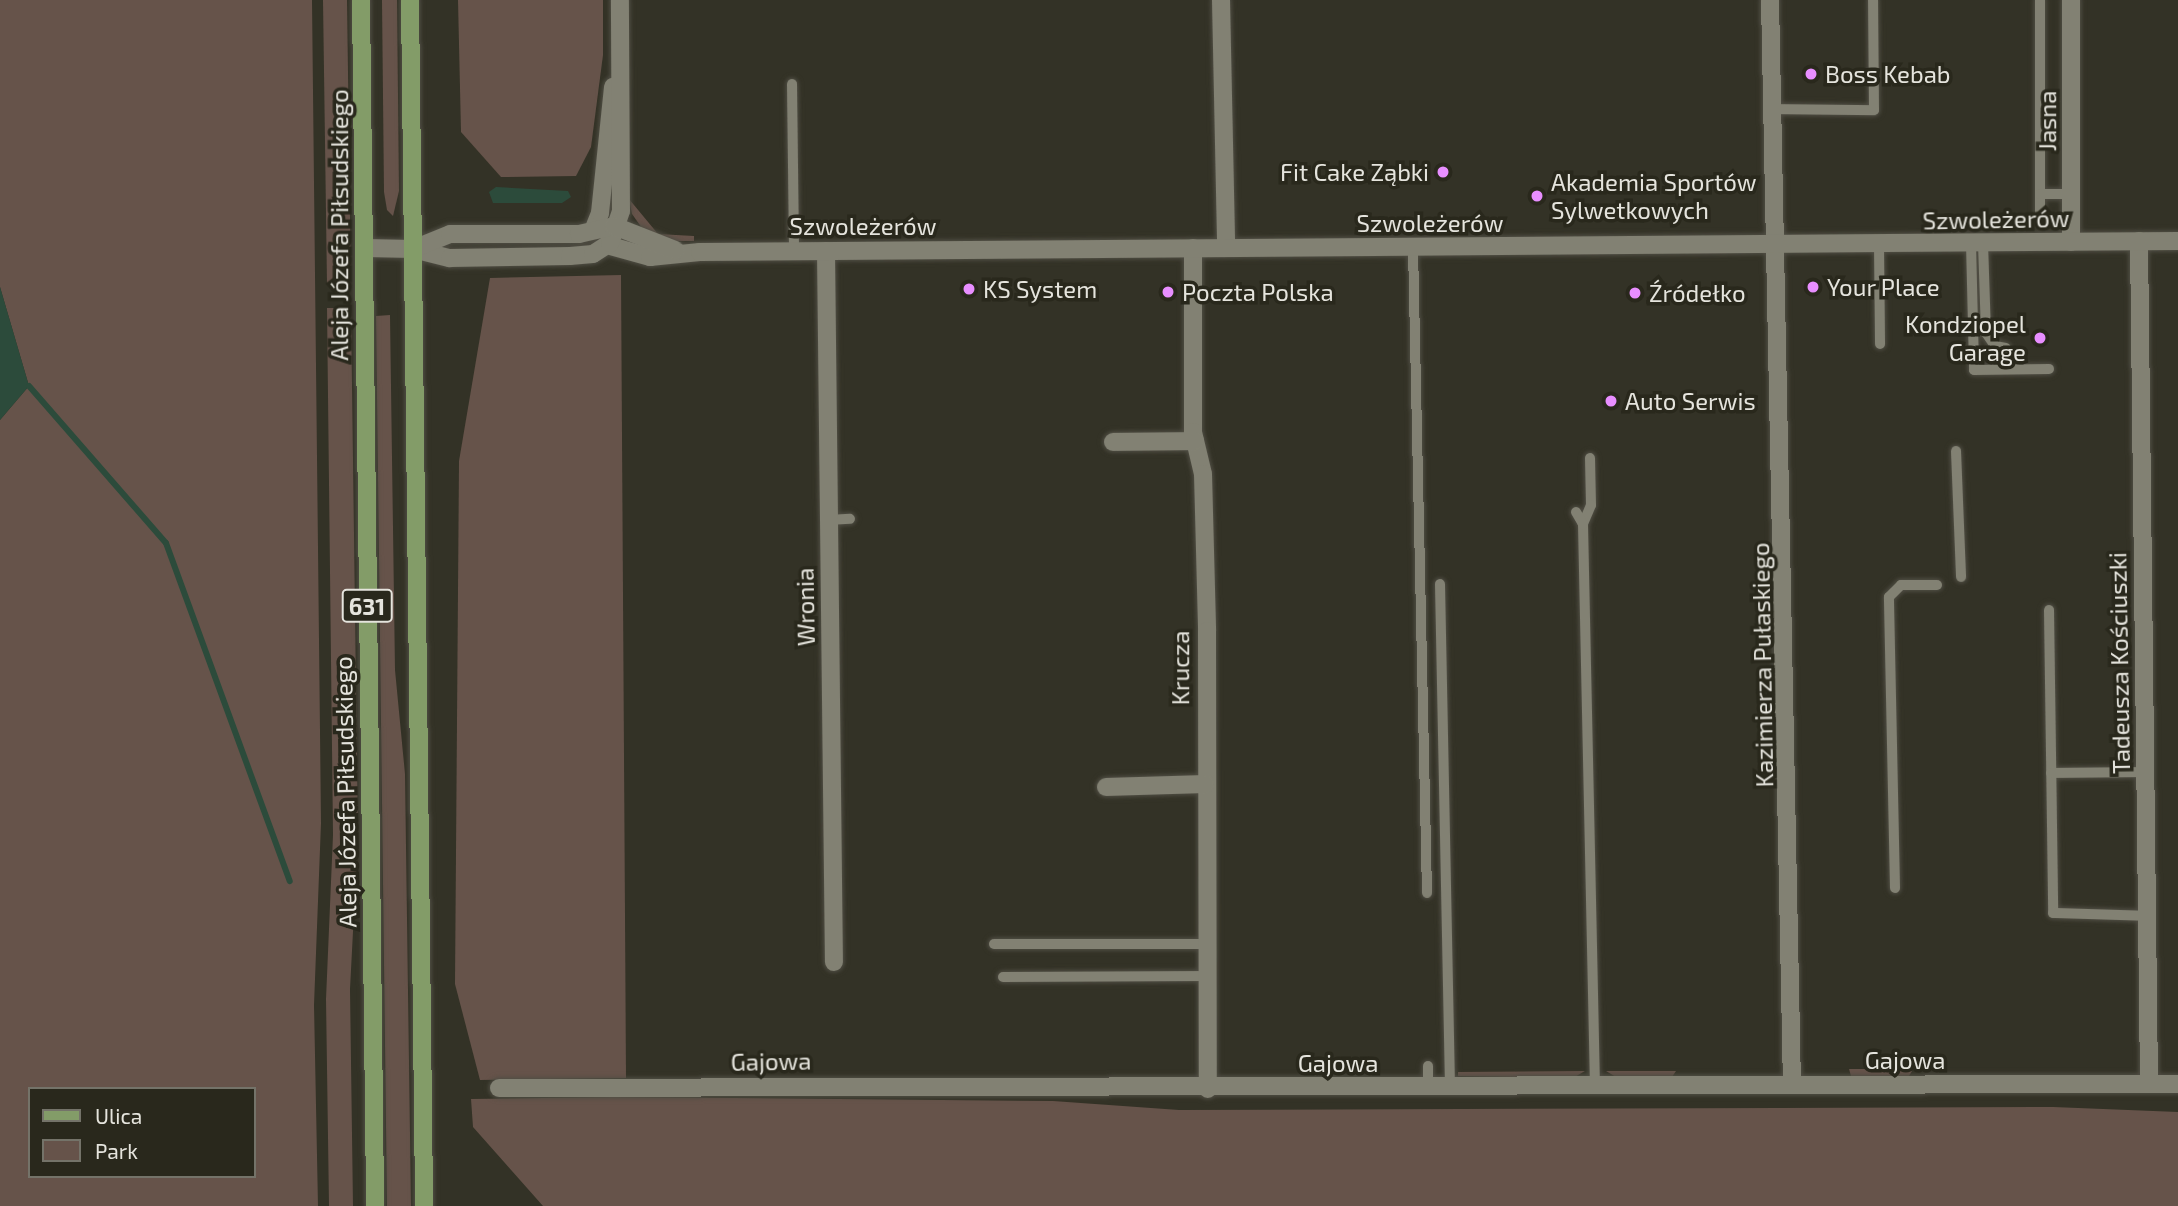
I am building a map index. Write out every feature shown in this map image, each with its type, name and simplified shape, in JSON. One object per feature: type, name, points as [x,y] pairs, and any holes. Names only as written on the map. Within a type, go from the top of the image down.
[{"type":"main road","name":"Aleja Józefa Piłsudskiego","points":[[361,0],[375,1206]]},
{"type":"main road","name":"631","points":[[410,0],[424,1206]]},
{"type":"street","points":[[607,246],[619,226],[624,89],[620,54],[620,0]]},
{"type":"street","points":[[1222,0],[1226,248]]},
{"type":"street","name":"Kazimierza Pułaskiego","points":[[1770,0],[1792,1084]]},
{"type":"street","name":"Jasna","points":[[2071,0],[2071,242]]},
{"type":"street","points":[[594,228],[600,214],[620,54]]},
{"type":"street","name":"Szwoleżerów","points":[[413,249],[450,234],[579,233],[594,228],[619,226],[681,260]]},
{"type":"street","name":"Tadeusza Kościuszki","points":[[2139,241],[2149,1084]]},
{"type":"street","name":"Szwoleżerów","points":[[365,248],[413,249],[450,258],[584,255],[607,246],[643,256],[681,260],[794,251],[2178,241]]},
{"type":"street","name":"Krucza","points":[[1193,248],[1195,440],[1203,474],[1209,944],[1208,1089]]},
{"type":"street","name":"Wronia","points":[[826,251],[834,962]]},
{"type":"street","points":[[1113,442],[1195,440]]},
{"type":"street","points":[[1106,787],[1205,785]]},
{"type":"street","name":"Gajowa","points":[[499,1088],[848,1084],[1208,1089],[2178,1084]]},
{"type":"lane","points":[[1771,109],[1874,110],[1873,0]]},
{"type":"lane","points":[[2040,0],[2040,222]]},
{"type":"lane","points":[[792,84],[794,251]]},
{"type":"lane","points":[[2040,194],[2071,194]]},
{"type":"lane","points":[[1977,243],[1986,333],[1995,346],[2006,348]]},
{"type":"lane","points":[[1977,243],[1973,370],[2049,369]]},
{"type":"lane","points":[[1878,245],[1880,344]]},
{"type":"lane","points":[[1413,247],[1427,893]]},
{"type":"lane","points":[[1956,451],[1961,578]]},
{"type":"lane","points":[[1590,458],[1591,506],[1583,524],[1595,1086]]},
{"type":"lane","points":[[1576,512],[1583,524]]},
{"type":"lane","points":[[828,520],[850,519]]},
{"type":"lane","points":[[1440,584],[1450,1087]]},
{"type":"lane","points":[[1895,888],[1889,597],[1901,585],[1937,585]]},
{"type":"lane","points":[[2049,610],[2053,913],[2147,916]]},
{"type":"lane","points":[[2051,773],[2145,772]]},
{"type":"lane","points":[[994,944],[1209,944]]},
{"type":"lane","points":[[1003,977],[1209,976]]},
{"type":"lane","points":[[1428,1066],[1428,1087]]},
{"type":"green space","points":[[0,0],[312,0],[321,823],[314,1005],[318,1206],[0,1206],[0,420],[29,386],[0,287]]},
{"type":"green space","points":[[323,0],[347,0],[351,289],[327,284]]},
{"type":"green space","points":[[382,0],[397,0],[399,191],[393,216],[387,210],[384,192]]},
{"type":"green space","points":[[458,0],[603,0],[603,55],[591,147],[576,176],[501,177],[461,132]]},
{"type":"green space","points":[[629,199],[658,234],[694,236],[694,241],[672,241],[644,231],[632,214]]},
{"type":"green space","points":[[621,275],[626,1078],[480,1080],[455,984],[459,461],[490,278]]},
{"type":"green space","points":[[327,308],[351,308],[358,836],[350,989],[353,1206],[329,1206],[326,999],[333,835]]},
{"type":"green space","points":[[390,315],[395,670],[405,774],[411,1206],[387,1206],[376,316]]},
{"type":"green space","points":[[1849,1069],[1912,1071],[1909,1076],[1851,1076]]},
{"type":"green space","points":[[1585,1071],[1573,1078],[1458,1076],[1458,1072]]},
{"type":"green space","points":[[1606,1071],[1676,1071],[1672,1077],[1616,1077]]},
{"type":"green space","points":[[613,1097],[1053,1101],[1179,1110],[2053,1107],[2178,1112],[2178,1206],[543,1206],[473,1127],[471,1099]]},
{"type":"shaded area","points":[[496,187],[568,191],[571,197],[562,203],[493,203],[489,192]]},
{"type":"shaded area","points":[[0,287],[29,386],[0,420]]},
{"type":"waterway","points":[[29,386],[166,543],[290,881]]},
{"type":"place","name":"Boss Kebab","points":[[1811,74]]},
{"type":"place","name":"Fit Cake Ząbki","points":[[1443,172]]},
{"type":"place","name":"Akademia Sportów Sylwetkowych","points":[[1537,196]]},
{"type":"place","name":"Your Place","points":[[1813,287]]},
{"type":"place","name":"KS System","points":[[969,289]]},
{"type":"place","name":"Poczta Polska","points":[[1168,292]]},
{"type":"place","name":"Źródełko","points":[[1635,293]]},
{"type":"place","name":"Kondziopel Garage","points":[[2040,338]]},
{"type":"place","name":"Auto Serwis","points":[[1611,401]]}]
